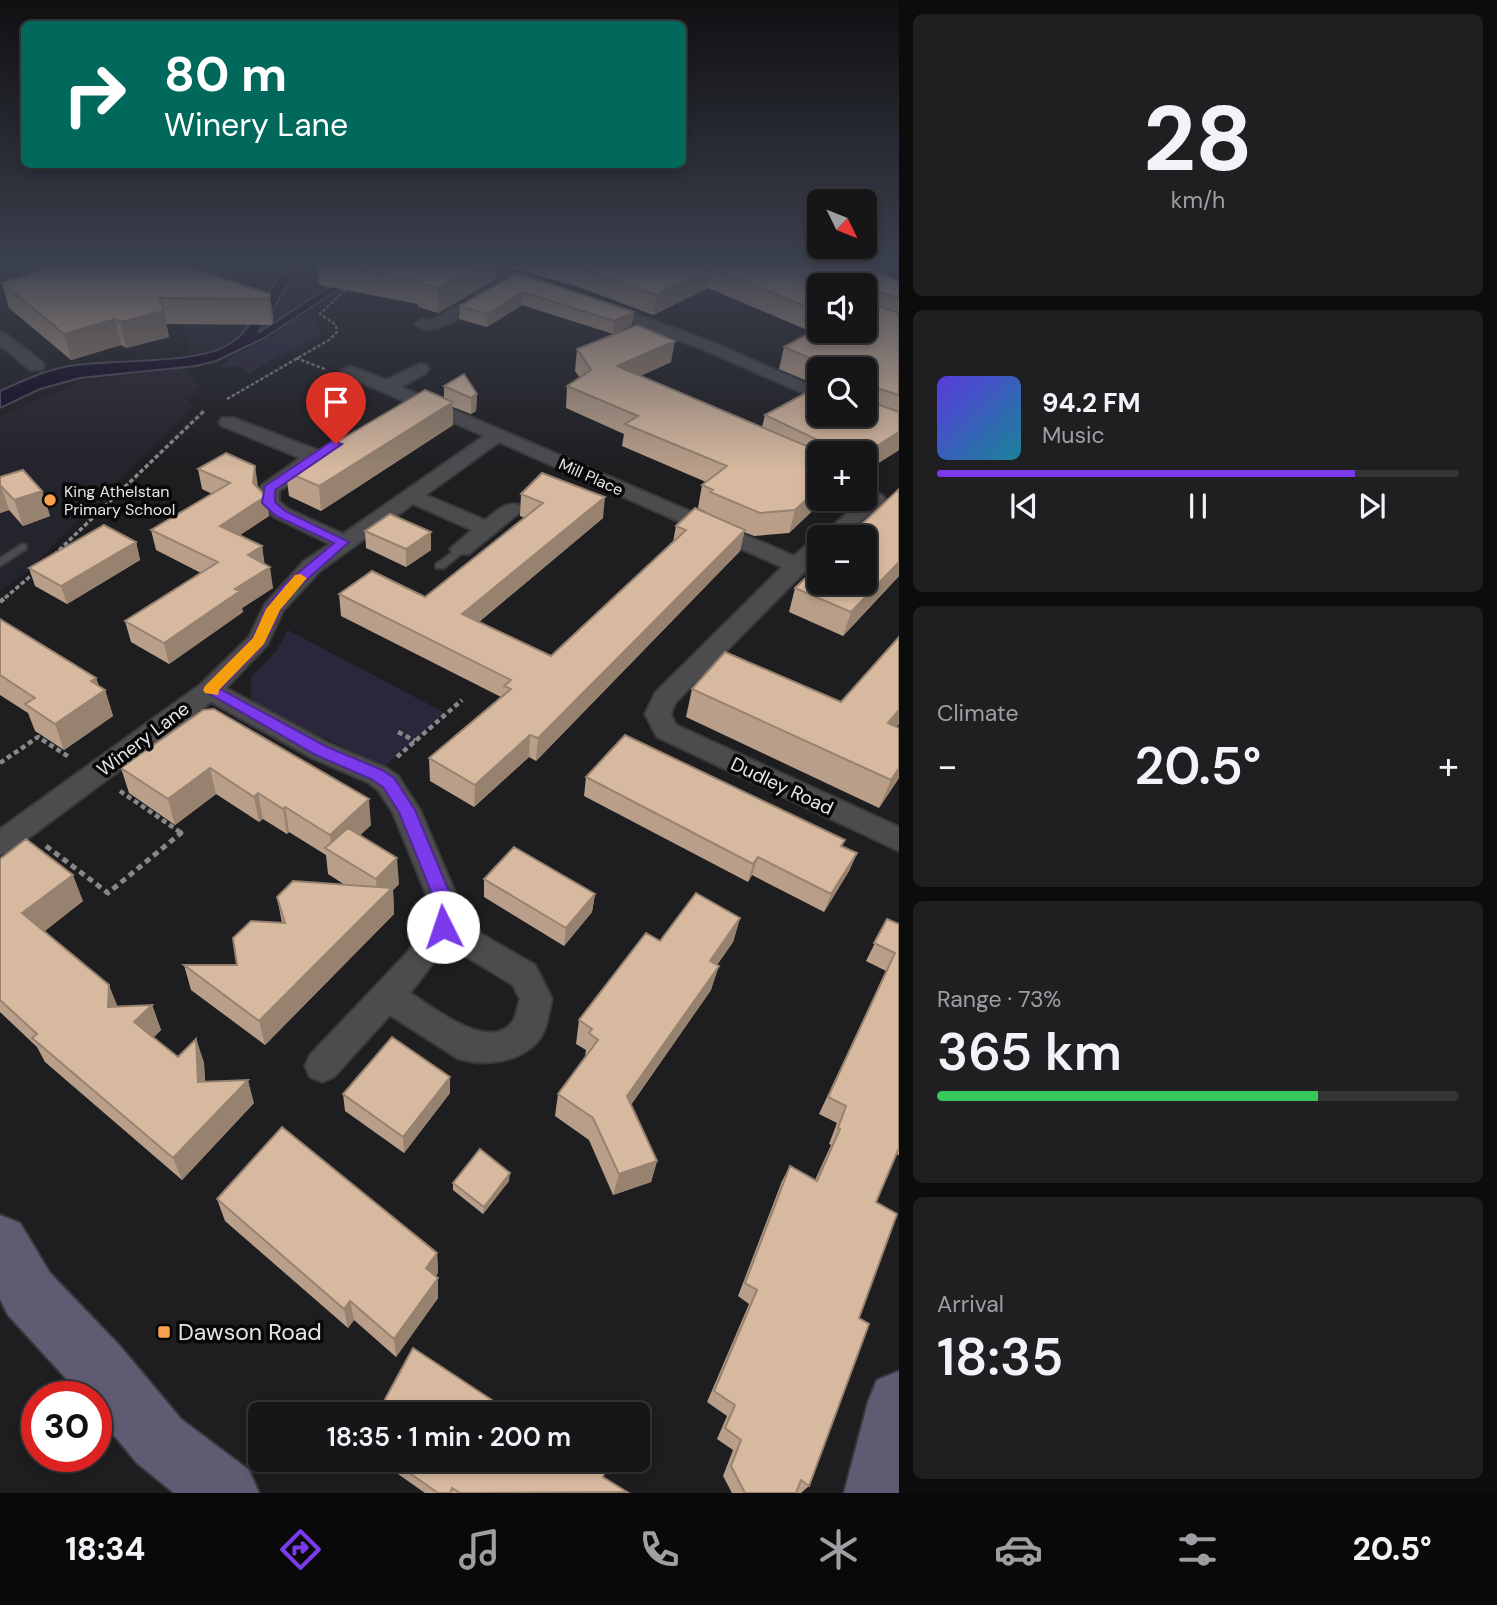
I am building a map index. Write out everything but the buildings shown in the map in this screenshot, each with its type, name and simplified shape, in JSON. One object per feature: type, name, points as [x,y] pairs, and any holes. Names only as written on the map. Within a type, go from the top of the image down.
[{"type":"street","points":[[666,331],[708,346],[807,391]]},
{"type":"street","points":[[0,337],[36,366]]},
{"type":"street","points":[[387,387],[421,369]]},
{"type":"street","name":"Mill Place","points":[[349,371],[796,565]]},
{"type":"street","points":[[228,422],[314,457]]},
{"type":"street","name":"Winery Lane","points":[[0,844],[210,690],[259,640],[273,609],[289,588],[312,566],[497,435]]},
{"type":"street","points":[[336,444],[269,489],[268,503],[281,513],[343,542]]},
{"type":"street","points":[[412,496],[485,528]]},
{"type":"street","points":[[461,549],[517,506]]},
{"type":"street","points":[[647,523],[666,510]]},
{"type":"street","points":[[842,525],[856,511]]},
{"type":"street","points":[[796,565],[807,556]]},
{"type":"street","name":"Dudley Road","points":[[796,565],[664,699],[658,714],[666,732],[898,840]]},
{"type":"street","points":[[210,690],[321,751],[377,775],[388,783],[406,810],[446,906],[443,927],[418,962],[322,1066]]},
{"type":"street","points":[[388,996],[469,1047],[504,1046],[527,1030],[536,999],[524,975],[443,927]]},
{"type":"street","points":[[0,1243],[29,1294],[98,1368],[159,1441],[226,1493]]},
{"type":"street","points":[[877,1493],[898,1402]]},
{"type":"lane","points":[[0,563],[22,547]]},
{"type":"lane","points":[[440,566],[461,549]]},
{"type":"path","points":[[377,775],[462,700]]},
{"type":"path","points":[[398,732],[415,741]]},
{"type":"path","points":[[22,828],[108,893]]},
{"type":"shaded area","points":[[184,331],[261,331],[217,349],[192,355]]},
{"type":"shaded area","points":[[244,331],[259,331],[258,333],[275,331],[216,361],[196,366],[80,378],[40,389],[0,408],[0,391],[56,369],[93,363],[199,355],[217,350]]},
{"type":"shaded area","points":[[278,331],[319,331],[321,335],[268,362],[249,375],[243,367],[222,367],[230,358]]},
{"type":"shaded area","name":"King Athelstan Primary School","points":[[185,367],[200,386],[188,401],[193,407],[31,568],[0,592],[0,417],[80,382]]},
{"type":"shaded area","points":[[288,630],[445,713],[384,767],[259,706],[251,699],[251,677],[276,651]]},
{"type":"slow traffic","points":[[213,691],[210,690],[259,640],[273,609],[300,578]]},
{"type":"place","name":"King Athelstan Primary School","points":[[50,500]]},
{"type":"place","name":"Dawson Road","points":[[164,1332]]},
{"type":"route","points":[[336,444],[289,473],[269,489],[268,503],[281,513],[343,542],[289,588],[273,609],[259,640],[210,690],[275,727],[321,751],[377,775],[388,783],[406,810],[446,906],[443,927]]}]
